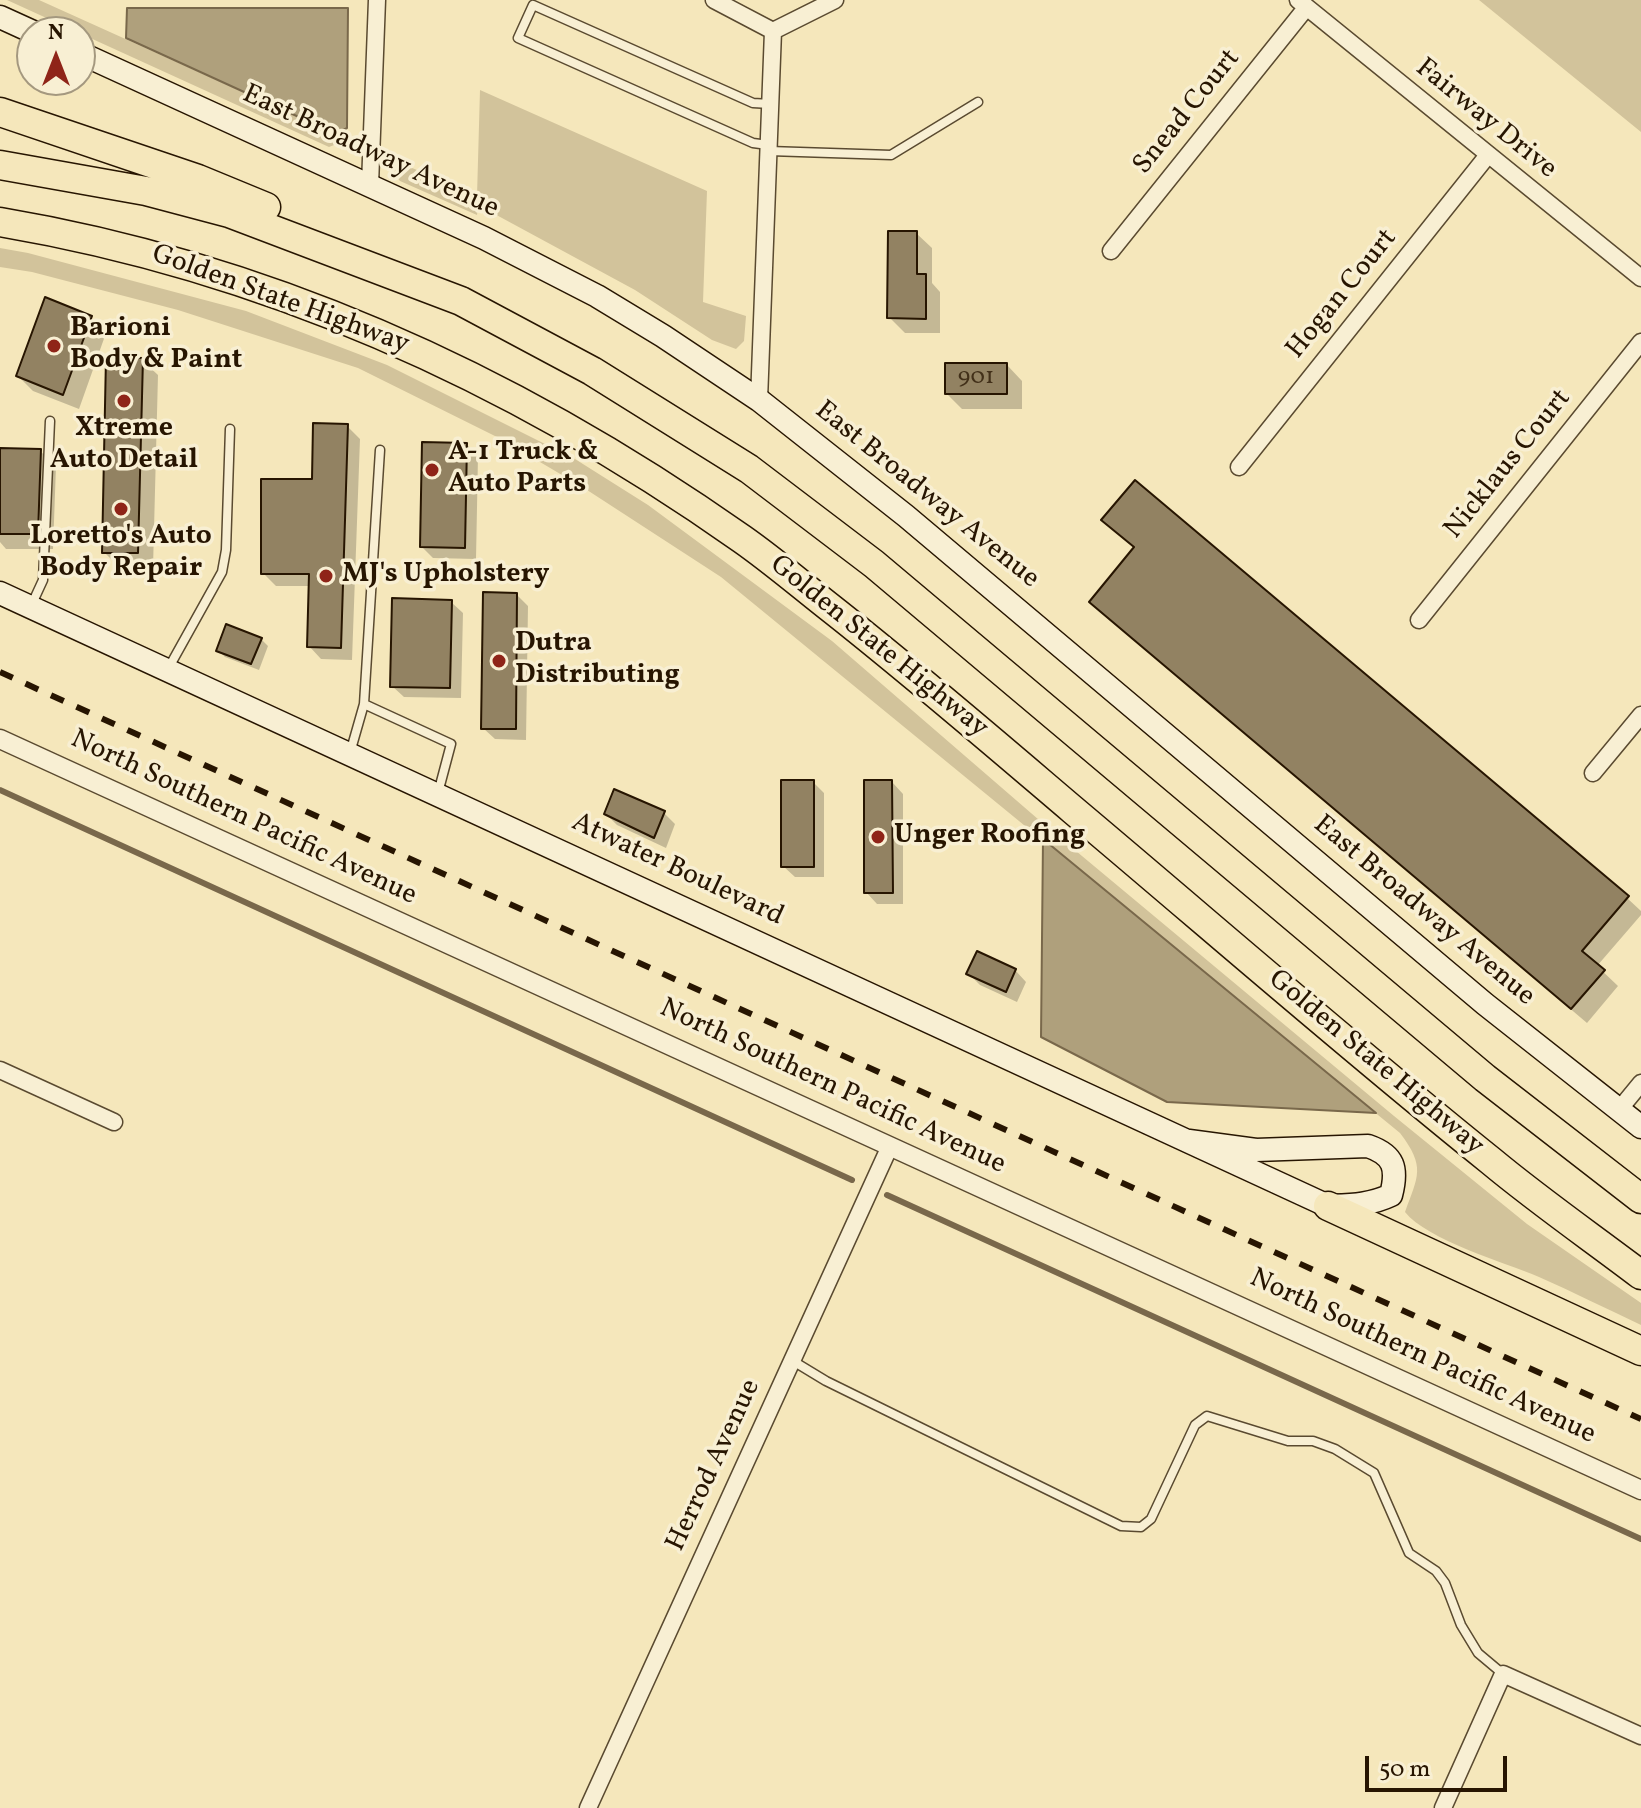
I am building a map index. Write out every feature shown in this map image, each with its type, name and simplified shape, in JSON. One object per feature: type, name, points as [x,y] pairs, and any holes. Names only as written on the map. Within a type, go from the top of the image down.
[{"type":"highway","points":[[0,112],[198,179],[284,214],[461,301],[592,371],[762,478],[971,644],[1485,1078],[1641,1199]]},
{"type":"highway","points":[[0,165],[146,191],[229,213],[461,301]]},
{"type":"highway","name":"Golden State Highway","points":[[0,222],[73,234],[140,251],[226,276],[317,308],[400,341],[493,386],[604,447],[745,541],[905,667],[1492,1162],[1641,1275]]},
{"type":"highway","points":[[1328,1206],[1641,1351]]},
{"type":"main road","name":"East Broadway Avenue","points":[[96,60],[484,238],[597,296],[759,400],[906,516],[1461,984],[1641,1127]]},
{"type":"main road","name":"Atwater Boulevard","points":[[0,593],[1328,1206]]},
{"type":"main road","points":[[1189,1141],[1256,1150],[1368,1146],[1383,1152],[1391,1162],[1395,1177],[1391,1195],[1364,1205],[1328,1206]]},
{"type":"street","points":[[370,185],[377,0]]},
{"type":"street","points":[[714,0],[773,31]]},
{"type":"street","points":[[773,31],[835,0]]},
{"type":"street","name":"Fairway Drive","points":[[1302,4],[1641,278]]},
{"type":"street","name":"Snead Court","points":[[1111,251],[1302,4]]},
{"type":"street","points":[[759,400],[773,31]]},
{"type":"street","name":"Hogan Court","points":[[1239,467],[1488,155]]},
{"type":"street","name":"Nicklaus Court","points":[[1419,620],[1641,342]]},
{"type":"street","points":[[1593,773],[1641,715]]},
{"type":"street","name":"North Southern Pacific Avenue","points":[[0,739],[1641,1490]]},
{"type":"street","points":[[0,1070],[114,1122]]},
{"type":"street","points":[[1618,1111],[1641,1083]]},
{"type":"street","name":"Herrod Avenue","points":[[588,1808],[890,1146]]},
{"type":"street","points":[[1443,1808],[1503,1674],[1641,1736]]},
{"type":"lane","points":[[771,104],[753,103],[533,5],[518,38],[769,148],[891,155],[978,102]]},
{"type":"lane","points":[[31,607],[43,580],[50,421]]},
{"type":"lane","points":[[168,670],[222,572],[226,550],[230,429]]},
{"type":"lane","points":[[350,754],[364,704],[380,450]]},
{"type":"lane","points":[[364,704],[451,744],[438,794]]},
{"type":"lane","points":[[792,1361],[826,1381],[1121,1526],[1141,1527],[1151,1519],[1195,1425],[1207,1416],[1288,1441],[1313,1441],[1335,1449],[1374,1473],[1409,1553],[1436,1571],[1445,1583],[1461,1625],[1478,1653],[1503,1674]]},
{"type":"shaded area","points":[[7,0],[39,0],[74,16],[42,16]]},
{"type":"shaded area","points":[[1479,0],[1641,0],[1641,132]]},
{"type":"shaded area","points":[[127,8],[348,8],[347,128],[336,134],[126,38]]},
{"type":"shaded area","points":[[96,26],[336,134],[347,128],[344,141],[329,147],[96,41]]},
{"type":"shaded area","points":[[480,90],[707,191],[703,302],[746,316],[744,341],[736,349],[712,340],[635,290],[478,205],[477,215],[400,181],[391,170],[389,158],[477,196]]},
{"type":"shaded area","points":[[0,248],[246,311],[387,365],[575,459],[648,505],[832,641],[1046,826],[1527,1224],[1641,1303],[1641,1325],[1539,1277],[1448,1241],[1416,1222],[1405,1212],[1416,1180],[1416,1163],[1400,1133],[721,577],[584,488],[501,439],[358,368],[178,310],[32,272],[0,267]]},
{"type":"shaded area","points":[[1043,839],[1376,1113],[1167,1102],[1041,1037]]},
{"type":"building","points":[[888,231],[917,231],[917,274],[926,274],[926,319],[887,318]]},
{"type":"building","name":"Barioni Body & Paint","points":[[45,297],[92,316],[63,395],[16,376]]},
{"type":"building","points":[[106,357],[143,358],[138,553],[102,553]]},
{"type":"building","points":[[945,363],[1007,363],[1007,394],[945,394]]},
{"type":"building","points":[[313,423],[348,424],[341,648],[307,647],[309,574],[261,574],[261,479],[312,479]]},
{"type":"building","points":[[422,442],[467,443],[465,548],[420,547]]},
{"type":"building","points":[[0,448],[41,449],[38,534],[0,534]]},
{"type":"building","points":[[1135,480],[1629,896],[1582,951],[1605,970],[1571,1009],[1089,602],[1134,547],[1101,520]]},
{"type":"building","name":"Dutra Distributing","points":[[483,592],[517,593],[516,729],[481,729]]},
{"type":"building","points":[[392,598],[452,600],[450,688],[390,687]]},
{"type":"building","points":[[226,624],[262,638],[251,664],[216,651]]},
{"type":"building","points":[[781,780],[814,780],[814,867],[781,867]]},
{"type":"building","name":"Unger Roofing","points":[[864,780],[892,780],[893,893],[864,893]]},
{"type":"building","points":[[614,789],[665,811],[654,838],[604,814]]},
{"type":"building","points":[[977,951],[1016,969],[1006,992],[966,974]]},
{"type":"waterway","points":[[0,790],[852,1180]]},
{"type":"waterway","points":[[887,1195],[1641,1539]]},
{"type":"railway","points":[[0,672],[1641,1419]]},
{"type":"place","name":"Barioni Body & Paint","points":[[54,346]]},
{"type":"place","name":"Xtreme Auto Detail","points":[[124,401]]},
{"type":"place","name":"A-1 Truck & Auto Parts","points":[[432,470]]},
{"type":"place","name":"Loretto's Auto Body Repair","points":[[121,509]]},
{"type":"place","name":"MJ's Upholstery","points":[[326,576]]},
{"type":"place","name":"Dutra Distributing","points":[[499,661]]},
{"type":"place","name":"Unger Roofing","points":[[878,837]]}]
